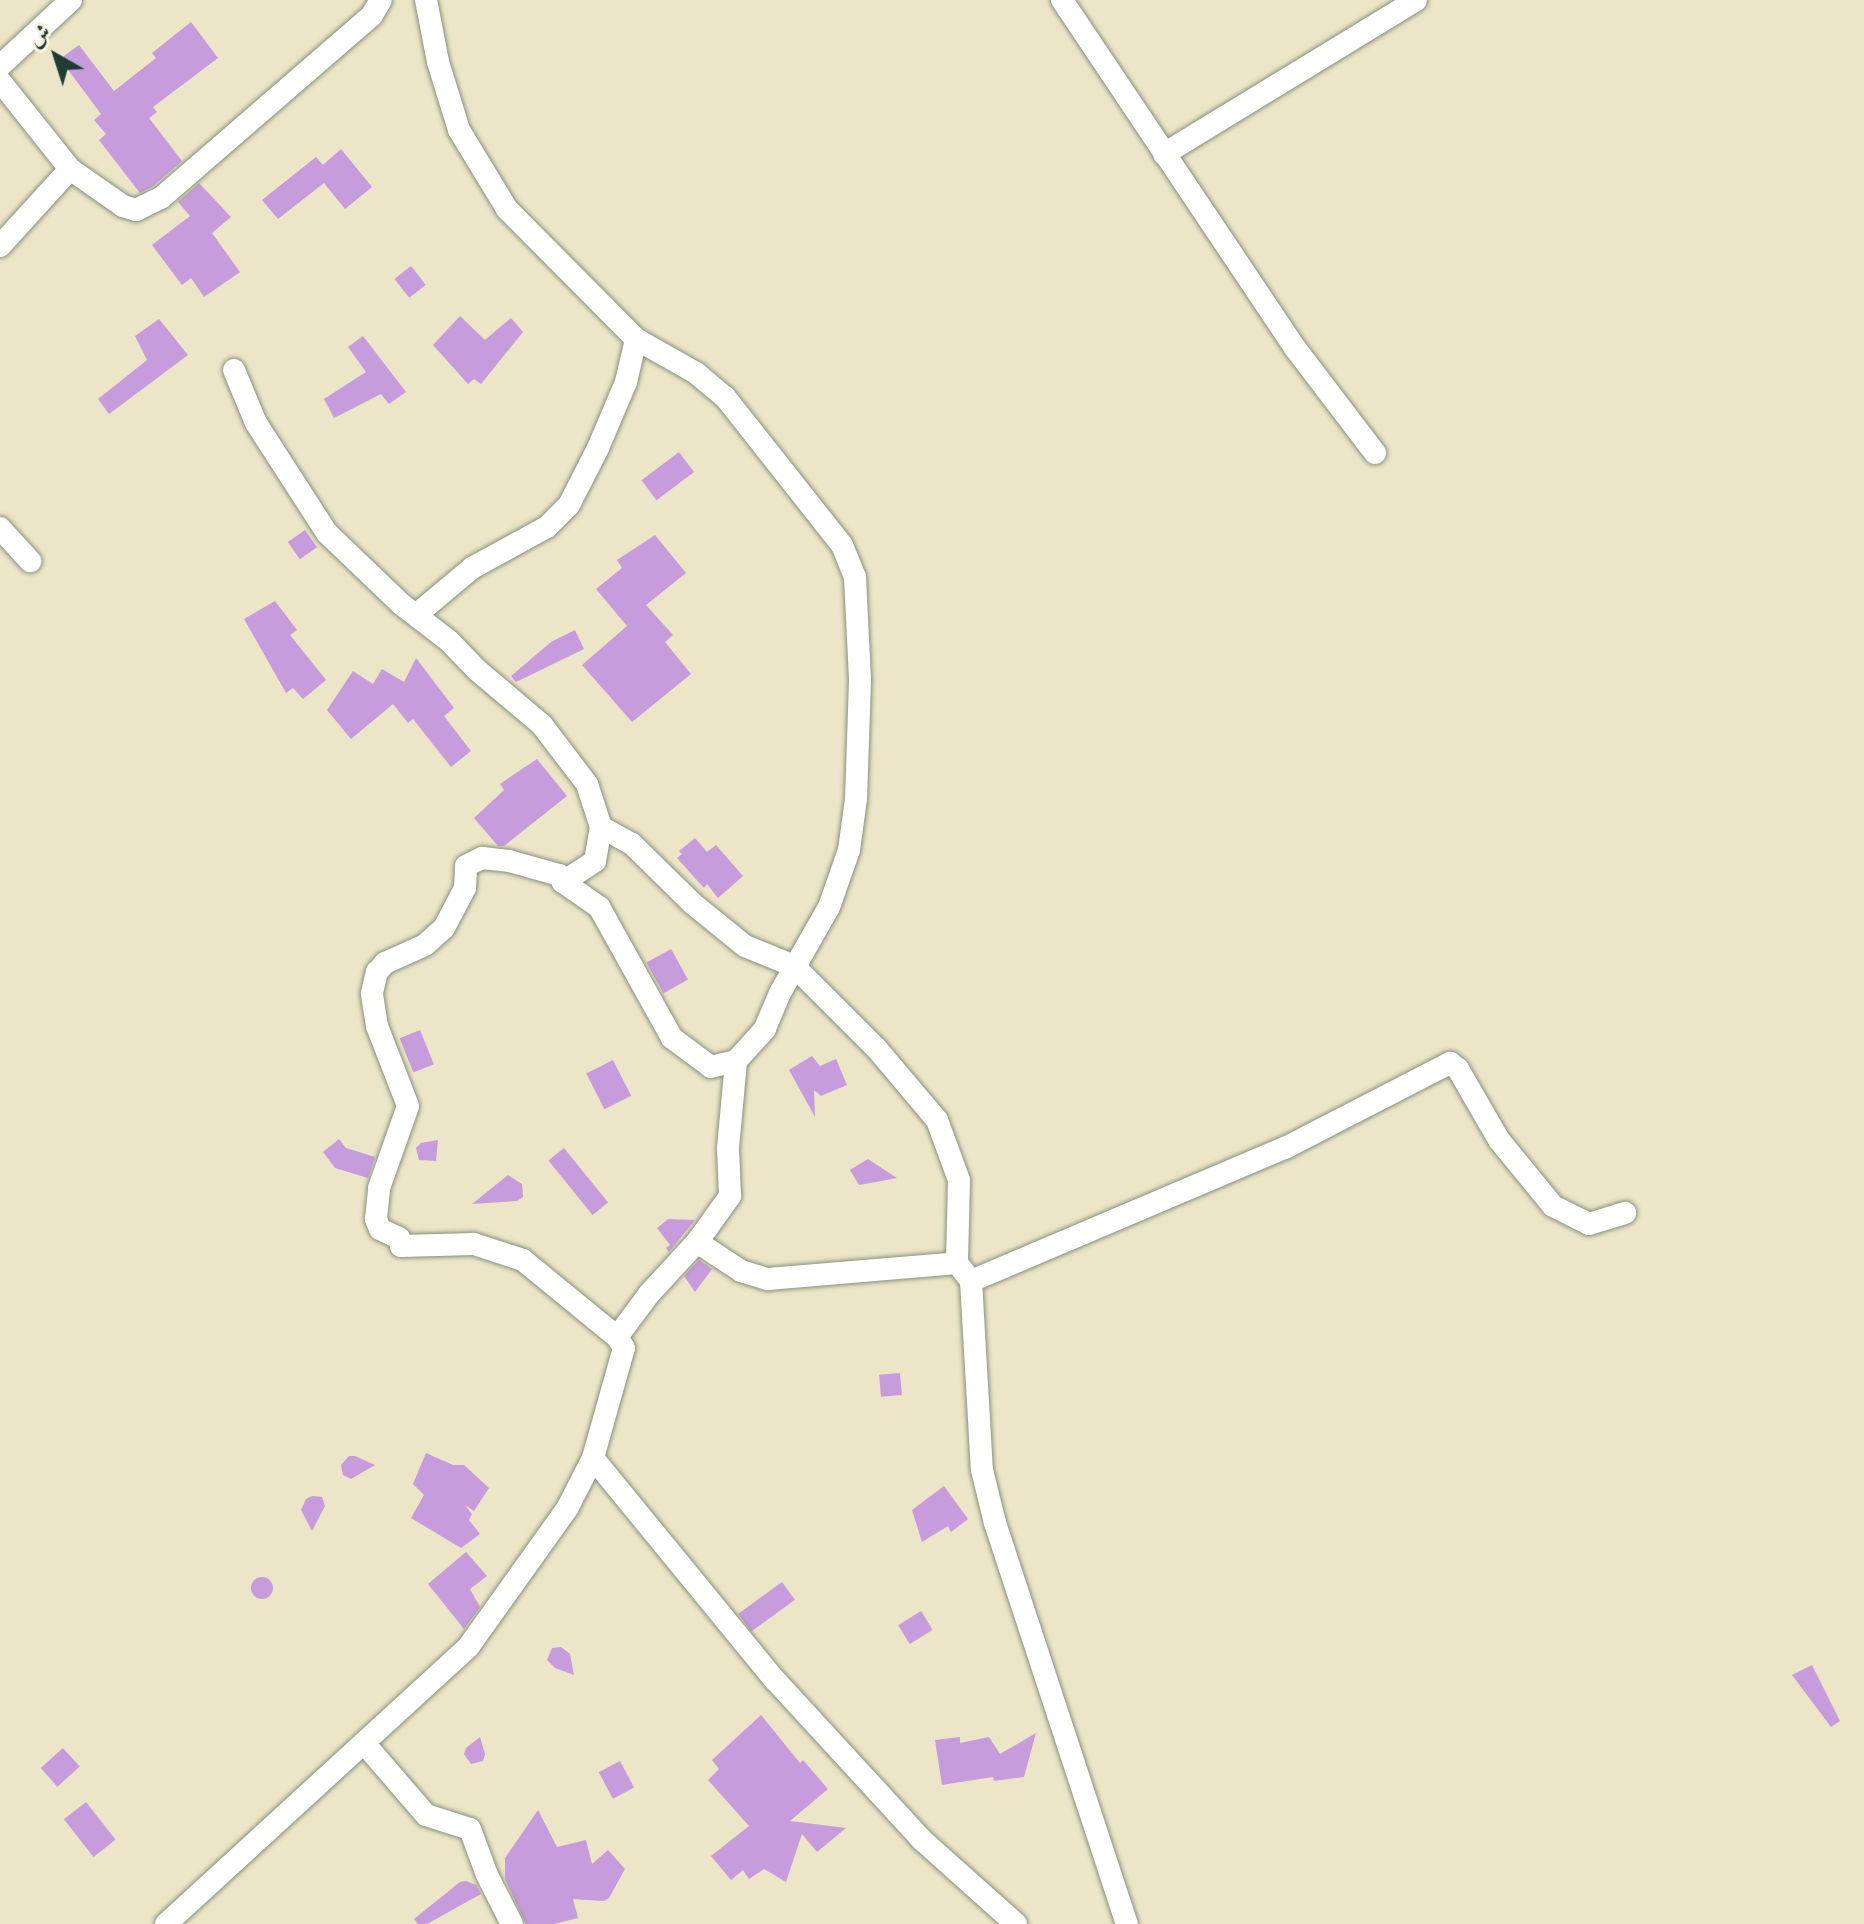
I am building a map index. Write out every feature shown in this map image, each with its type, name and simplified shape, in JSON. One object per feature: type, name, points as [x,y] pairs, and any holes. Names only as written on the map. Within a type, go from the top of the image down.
[{"type":"street","points":[[0,66],[71,0]]},
{"type":"street","points":[[0,81],[70,169],[123,206],[136,210],[148,207],[372,15],[381,0]]},
{"type":"street","points":[[166,1924],[469,1646],[568,1507],[593,1458],[624,1348],[617,1337],[523,1260],[474,1244],[401,1246],[399,1238],[380,1229],[376,1219],[379,1188],[408,1106],[377,1026],[372,993],[377,972],[385,963],[425,945],[444,928],[465,888],[466,866],[476,860],[528,866],[559,875],[563,882],[599,907],[658,1018],[682,1049],[711,1067],[736,1061],[765,1029],[794,966],[829,907],[849,850],[856,799],[860,680],[855,577],[842,545],[725,397],[696,373],[636,339],[529,232],[482,173],[455,116],[438,62],[426,0]]},
{"type":"street","points":[[1062,0],[1295,348],[1375,453]]},
{"type":"street","points":[[1164,154],[1416,0]]},
{"type":"street","points":[[0,246],[70,169]]},
{"type":"street","points":[[416,615],[472,568],[547,527],[569,505],[626,382],[636,339]]},
{"type":"street","points":[[234,370],[256,423],[327,533],[550,733],[587,784],[601,827],[595,861],[563,882]]},
{"type":"street","points":[[0,528],[30,561]]},
{"type":"street","points":[[601,827],[632,844],[692,903],[745,946],[794,966],[877,1049],[937,1120],[959,1180],[957,1263],[971,1281],[982,1470],[995,1523],[1127,1924]]},
{"type":"street","points":[[617,1337],[649,1294],[697,1242],[730,1196],[728,1148],[736,1061]]},
{"type":"street","points":[[971,1281],[1285,1148],[1450,1063],[1458,1069],[1499,1140],[1553,1206],[1589,1224],[1625,1213]]},
{"type":"street","points":[[697,1242],[741,1271],[768,1279],[957,1263]]},
{"type":"street","points":[[593,1458],[775,1680],[922,1840],[1016,1924]]},
{"type":"street","points":[[364,1743],[426,1815],[470,1829],[487,1875],[512,1924]]},
{"type":"building","points":[[191,22],[218,58],[153,107],[157,112],[149,118],[182,161],[140,193],[99,140],[106,134],[94,120],[101,114],[60,59],[79,45],[114,91],[156,58],[152,53]]},
{"type":"building","points":[[341,149],[372,187],[345,209],[324,183],[278,219],[262,200],[316,157],[323,165]]},
{"type":"building","points":[[199,183],[231,217],[212,233],[240,272],[204,297],[191,278],[182,285],[152,245],[190,216],[178,202]]},
{"type":"building","points":[[411,266],[426,285],[409,298],[394,279]]},
{"type":"building","points":[[460,316],[485,340],[511,318],[523,332],[481,384],[474,379],[468,384],[433,345]]},
{"type":"building","points":[[159,319],[188,355],[109,414],[98,399],[147,360],[135,336]]},
{"type":"building","points":[[363,336],[406,392],[389,404],[381,394],[334,418],[324,399],[366,372],[348,347]]},
{"type":"building","points":[[679,452],[694,472],[657,500],[641,480]]},
{"type":"building","points":[[305,530],[317,547],[300,559],[288,542]]},
{"type":"building","points":[[655,535],[686,573],[646,605],[673,635],[665,642],[691,674],[632,722],[582,665],[627,626],[596,589],[622,568],[617,560]]},
{"type":"building","points":[[275,601],[297,630],[290,635],[326,680],[303,699],[293,688],[286,693],[244,619]]},
{"type":"building","points":[[575,630],[584,649],[516,682],[511,676],[551,642]]},
{"type":"building","points":[[416,658],[454,708],[444,716],[471,751],[451,767],[413,719],[408,723],[393,704],[351,739],[327,710],[353,671],[373,684],[382,669],[404,682]]},
{"type":"building","points":[[537,759],[567,796],[504,846],[498,846],[474,818],[504,790],[500,784]]},
{"type":"building","points":[[695,838],[707,852],[716,845],[743,876],[718,898],[707,884],[704,888],[677,858],[682,854],[679,851]]},
{"type":"building","points":[[671,949],[688,980],[663,993],[647,963]]},
{"type":"building","points":[[420,1030],[434,1064],[413,1073],[400,1038]]},
{"type":"building","points":[[812,1056],[820,1066],[836,1059],[847,1085],[821,1096],[814,1090],[815,1117],[789,1070]]},
{"type":"building","points":[[613,1060],[631,1096],[604,1109],[586,1074]]},
{"type":"building","points":[[339,1139],[346,1148],[375,1157],[368,1178],[335,1168],[323,1152]]},
{"type":"building","points":[[438,1140],[436,1161],[419,1160],[416,1148],[421,1143]]},
{"type":"building","points":[[564,1148],[608,1202],[593,1215],[548,1161]]},
{"type":"building","points":[[868,1159],[897,1178],[859,1185],[850,1170]]},
{"type":"building","points":[[508,1175],[522,1184],[523,1197],[517,1201],[472,1204]]},
{"type":"building","points":[[668,1219],[695,1220],[669,1252],[666,1248],[670,1245],[657,1228]]},
{"type":"building","points":[[699,1260],[712,1269],[695,1292],[684,1276]]},
{"type":"building","points":[[900,1373],[902,1395],[881,1397],[879,1375]]},
{"type":"building","points":[[426,1453],[453,1465],[464,1465],[489,1488],[474,1511],[465,1505],[472,1514],[469,1520],[480,1534],[461,1548],[411,1518],[424,1495],[413,1484]]},
{"type":"building","points":[[349,1456],[375,1465],[351,1479],[343,1475],[341,1465]]},
{"type":"building","points":[[944,1486],[968,1519],[951,1532],[948,1526],[922,1542],[912,1510]]},
{"type":"building","points":[[322,1497],[325,1506],[312,1531],[301,1510],[306,1499]]},
{"type":"building","points":[[466,1552],[487,1576],[470,1589],[480,1607],[464,1629],[428,1584]]},
{"type":"building","points":[[262,1577],[270,1580],[273,1588],[270,1596],[262,1599],[254,1596],[251,1588],[254,1580]]},
{"type":"building","points":[[782,1582],[795,1600],[751,1632],[738,1614]]},
{"type":"building","points":[[921,1611],[933,1630],[910,1644],[898,1625]]},
{"type":"building","points":[[561,1647],[570,1654],[574,1675],[555,1668],[547,1660],[552,1648]]},
{"type":"building","points":[[1812,1665],[1840,1721],[1831,1727],[1792,1675]]},
{"type":"building","points":[[761,1715],[800,1763],[803,1760],[828,1789],[790,1821],[846,1828],[817,1852],[802,1834],[786,1882],[764,1869],[749,1879],[743,1870],[731,1880],[711,1856],[749,1826],[708,1780],[719,1769],[712,1760]]},
{"type":"building","points":[[1036,1733],[1024,1777],[994,1781],[993,1777],[942,1785],[935,1740],[960,1737],[960,1743],[989,1737],[1000,1754]]},
{"type":"building","points":[[480,1737],[485,1754],[483,1761],[471,1764],[464,1754],[466,1748]]},
{"type":"building","points":[[63,1748],[80,1767],[57,1787],[41,1768]]},
{"type":"building","points":[[620,1761],[634,1787],[613,1799],[599,1772]]},
{"type":"building","points":[[86,1802],[116,1840],[93,1857],[64,1819]]},
{"type":"building","points":[[538,1810],[557,1847],[586,1840],[592,1864],[608,1850],[625,1869],[609,1898],[604,1901],[573,1899],[578,1918],[554,1924],[526,1924],[505,1879],[505,1858]]},
{"type":"building","points":[[460,1882],[476,1885],[481,1894],[427,1924],[418,1924],[414,1919]]}]
